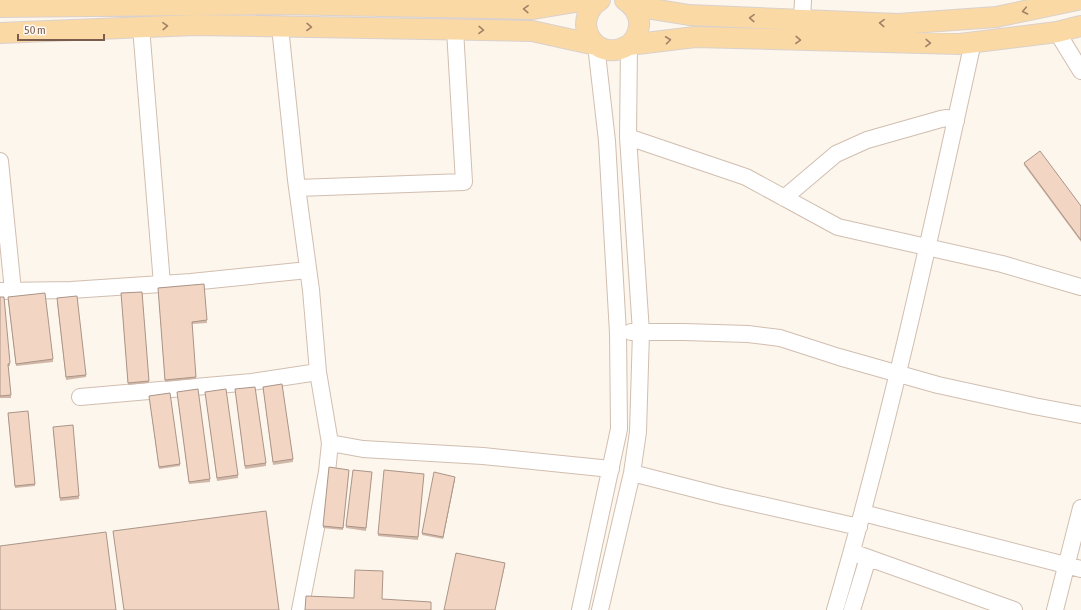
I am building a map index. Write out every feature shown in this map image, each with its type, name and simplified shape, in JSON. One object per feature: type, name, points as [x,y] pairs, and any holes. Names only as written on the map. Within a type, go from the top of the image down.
[{"type":"main road","points":[[0,8],[32,3],[279,2],[433,3],[533,9],[593,0]]},
{"type":"main road","points":[[596,45],[590,39],[586,30],[586,21],[588,12],[593,4],[600,0]]},
{"type":"main road","points":[[629,3],[689,15],[905,24],[996,17],[1077,0]]},
{"type":"main road","points":[[0,33],[196,25],[532,31],[613,50],[622,49],[629,44],[636,34],[639,22],[637,13],[629,3]]},
{"type":"main road","points":[[629,44],[695,37],[960,44],[1057,32],[1081,26]]},
{"type":"street","points":[[802,20],[803,0]]},
{"type":"street","points":[[141,27],[162,284]]},
{"type":"street","points":[[280,27],[297,188],[308,270],[318,372],[330,443],[327,472],[300,610]]},
{"type":"street","points":[[297,188],[464,182],[455,30]]},
{"type":"street","points":[[1057,32],[1081,71]]},
{"type":"street","points":[[835,610],[861,520],[898,374],[974,42]]},
{"type":"street","points":[[600,610],[632,473],[638,432],[640,332],[628,137],[629,44]]},
{"type":"street","points":[[580,610],[619,429],[618,333],[607,141],[596,45]]},
{"type":"street","points":[[784,198],[836,154],[867,140],[941,119],[946,118],[956,121]]},
{"type":"street","points":[[628,137],[746,177],[838,227],[1002,264],[1081,286]]},
{"type":"street","points":[[0,161],[6,291],[71,290],[162,284],[308,270]]},
{"type":"street","points":[[618,333],[748,334],[780,338],[938,385],[1081,415]]},
{"type":"street","points":[[80,397],[252,382],[318,372]]},
{"type":"street","points":[[330,443],[363,449],[483,456],[611,469]]},
{"type":"street","points":[[632,473],[722,496],[861,520],[1074,568]]},
{"type":"street","points":[[1056,610],[1074,568],[1081,508]]},
{"type":"street","points":[[852,552],[1014,610]]},
{"type":"street","points":[[852,610],[868,558]]},
{"type":"building","points":[[1040,151],[1081,206],[1081,240],[1024,163]]},
{"type":"building","points":[[204,284],[207,320],[192,322],[196,377],[165,380],[158,288]]},
{"type":"building","points":[[142,292],[149,381],[128,383],[121,293]]},
{"type":"building","points":[[45,293],[53,359],[16,364],[8,297]]},
{"type":"building","points":[[77,296],[86,375],[66,377],[57,298]]},
{"type":"building","points":[[0,297],[4,297],[10,363],[8,364],[11,395],[0,396]]},
{"type":"building","points":[[282,384],[293,459],[273,462],[263,387]]},
{"type":"building","points":[[255,387],[266,463],[245,466],[235,389]]},
{"type":"building","points":[[198,389],[210,479],[189,482],[177,392]]},
{"type":"building","points":[[226,389],[238,475],[217,478],[205,392]]},
{"type":"building","points":[[170,393],[180,464],[159,467],[149,396]]},
{"type":"building","points":[[28,411],[35,484],[15,486],[8,413]]},
{"type":"building","points":[[73,425],[79,496],[60,498],[53,427]]},
{"type":"building","points":[[329,467],[349,470],[343,528],[323,526]]},
{"type":"building","points":[[353,470],[372,472],[366,528],[346,526]]},
{"type":"building","points":[[384,470],[424,474],[418,537],[378,534]]},
{"type":"building","points":[[434,472],[455,477],[443,537],[422,533]]},
{"type":"building","points":[[266,511],[279,610],[124,610],[113,531]]},
{"type":"building","points":[[106,532],[116,610],[0,610],[0,546]]},
{"type":"building","points":[[456,553],[505,563],[495,610],[444,610]]},
{"type":"building","points":[[355,570],[383,571],[382,599],[431,602],[431,610],[305,610],[306,596],[354,598]]}]
